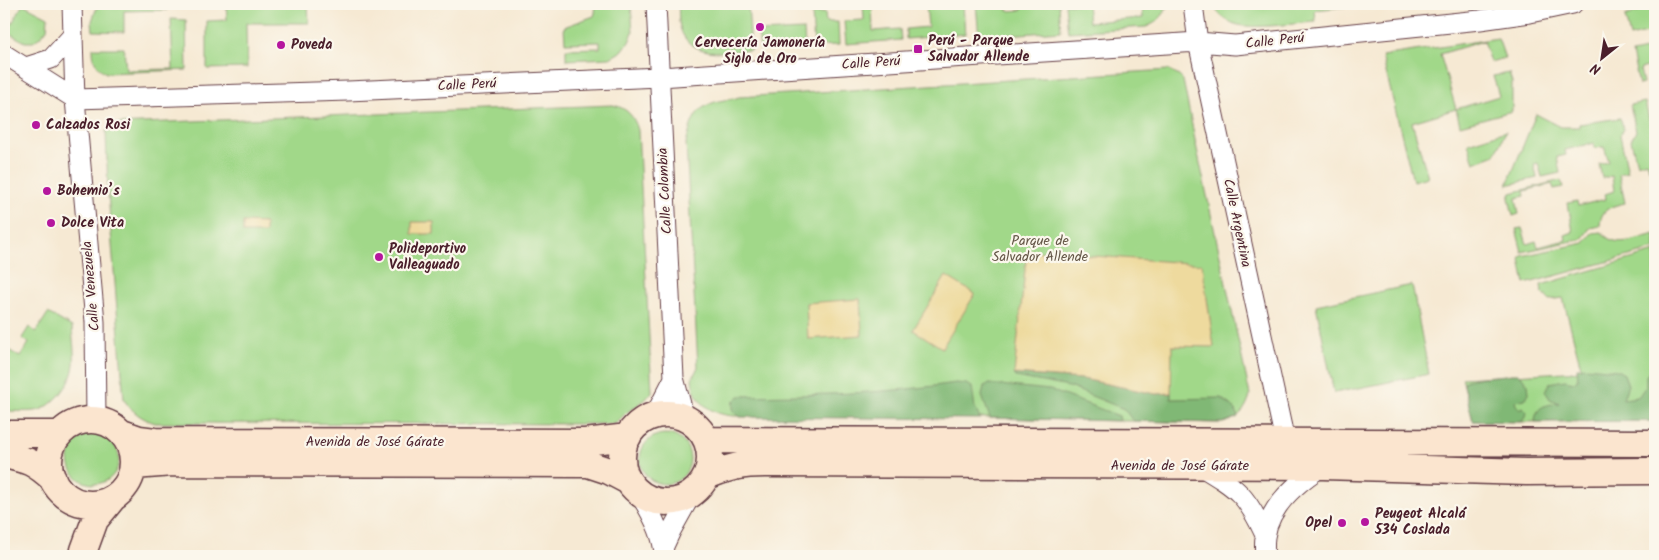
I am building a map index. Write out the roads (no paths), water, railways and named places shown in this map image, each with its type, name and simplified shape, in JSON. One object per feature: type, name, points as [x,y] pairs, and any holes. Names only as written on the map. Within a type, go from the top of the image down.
[{"type":"main road","points":[[661,414],[685,418],[698,427],[707,440],[711,458],[708,476],[701,487],[691,496],[678,501],[664,503],[650,500],[633,487],[623,466],[623,451],[628,437],[637,426],[649,418],[661,414]]},
{"type":"main road","points":[[82,420],[96,420],[110,424],[122,433],[129,443],[133,454],[134,466],[126,487],[113,498],[95,520],[84,553],[80,531],[50,467],[50,455],[53,444],[59,434],[70,425],[82,420]]},
{"type":"main road","name":"Avenida de José Gárate","points":[[122,433],[155,441],[224,442],[585,442],[628,437]]},
{"type":"main road","points":[[4,434],[59,434]]},
{"type":"main road","name":"Avenida de José Gárate","points":[[707,440],[1655,443]]},
{"type":"main road","points":[[4,455],[36,464],[60,488],[83,503],[98,503],[113,498]]},
{"type":"main road","name":"Avenida de José Gárate","points":[[134,466],[173,463],[588,464],[610,470],[633,487]]},
{"type":"main road","name":"Avenida de José Gárate","points":[[708,476],[725,468],[742,464],[1323,466],[1526,472],[1655,472]]},
{"type":"main road","points":[[1526,472],[1545,481],[1564,483],[1655,485]]},
{"type":"street","name":"Calle Venezuela","points":[[72,4],[75,99],[95,322],[96,420]]},
{"type":"street","name":"Calle Colombia","points":[[656,4],[674,378],[685,418]]},
{"type":"street","name":"Calle Argentina","points":[[1193,4],[1198,42],[1285,441]]},
{"type":"street","name":"Calle Perú","points":[[75,99],[339,91],[660,77],[1198,42],[1235,45],[1480,20],[1530,13],[1573,4]]},
{"type":"street","points":[[26,67],[51,59],[72,36]]},
{"type":"street","points":[[4,54],[75,99]]},
{"type":"street","points":[[649,418],[659,407],[674,378]]},
{"type":"street","points":[[1200,466],[1231,485],[1244,496],[1254,510],[1265,535]]},
{"type":"street","points":[[1264,556],[1265,535],[1281,501],[1297,485],[1323,466]]},
{"type":"street","points":[[633,487],[647,506],[664,551]]},
{"type":"street","points":[[664,551],[670,531],[691,496]]},
{"type":"place","name":"Cervecería Jamonería Siglo de Oro","points":[[760,27]]},
{"type":"place","name":"Poveda","points":[[281,45]]},
{"type":"place","name":"Perú - Parque Salvador Allende","points":[[918,49]]},
{"type":"place","name":"Calzados Rosi","points":[[36,125]]},
{"type":"place","name":"Bohemio’s","points":[[47,191]]},
{"type":"place","name":"Dolce Vita","points":[[51,223]]},
{"type":"place","name":"Polideportivo Valleaguado","points":[[379,257]]},
{"type":"place","name":"Peugeot Alcalá 534 Coslada","points":[[1365,522]]},
{"type":"place","name":"Opel","points":[[1342,523]]},
{"type":"park label","name":"Parque de Salvador Allende","points":[[1040,250]]}]
